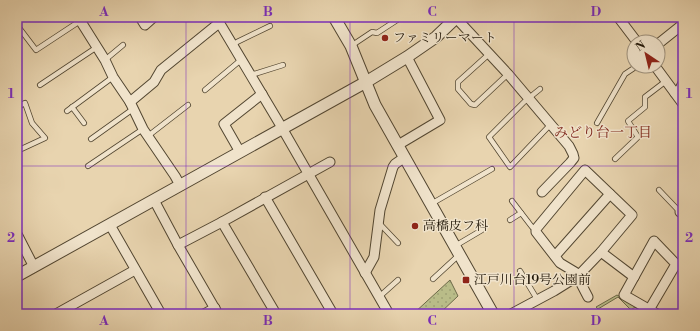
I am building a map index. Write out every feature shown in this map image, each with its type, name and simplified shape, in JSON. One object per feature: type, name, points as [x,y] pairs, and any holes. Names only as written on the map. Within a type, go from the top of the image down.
[{"type":"street","points":[[140,17],[145,25],[154,17]]},
{"type":"street","points":[[334,17],[351,46],[375,105],[493,314]]},
{"type":"street","points":[[17,276],[366,82],[436,37],[457,17],[551,124],[569,146],[573,154],[574,158],[570,164],[542,192]]},
{"type":"street","points":[[618,17],[630,34]]},
{"type":"street","points":[[79,19],[105,60],[113,77],[132,105],[145,132],[180,185]]},
{"type":"street","points":[[132,105],[154,82],[161,70],[217,20],[242,59],[389,314]]},
{"type":"street","points":[[666,38],[683,24]]},
{"type":"street","points":[[398,145],[440,120],[407,57]]},
{"type":"street","points":[[661,74],[683,104]]},
{"type":"street","points":[[675,93],[680,89],[683,83]]},
{"type":"street","points":[[240,152],[224,124],[262,94]]},
{"type":"street","points":[[365,273],[374,257],[380,210],[392,167],[405,157]]},
{"type":"street","points":[[178,245],[330,162]]},
{"type":"street","points":[[511,314],[578,276],[601,252],[632,215],[585,170],[536,229],[536,232],[560,263],[575,272],[578,276],[588,297]]},
{"type":"street","points":[[555,256],[610,194]]},
{"type":"street","points":[[265,197],[333,314]]},
{"type":"street","points":[[154,200],[178,245],[217,311],[204,314]]},
{"type":"street","points":[[222,222],[276,314]]},
{"type":"street","points":[[110,225],[161,314]]},
{"type":"street","points":[[17,234],[34,267]]},
{"type":"street","points":[[654,241],[676,264],[653,312],[624,295],[634,277],[654,241]]},
{"type":"street","points":[[601,252],[634,277]]},
{"type":"street","points":[[56,314],[135,270]]},
{"type":"lane","points":[[17,20],[21,17]]},
{"type":"lane","points":[[17,25],[36,50],[79,19]]},
{"type":"lane","points":[[351,46],[372,32],[377,33],[397,20]]},
{"type":"lane","points":[[233,46],[270,26]]},
{"type":"lane","points":[[105,60],[123,45]]},
{"type":"lane","points":[[40,85],[97,47]]},
{"type":"lane","points":[[490,54],[458,82],[458,88],[471,104],[475,105],[508,74]]},
{"type":"lane","points":[[205,90],[242,59]]},
{"type":"lane","points":[[251,75],[283,65]]},
{"type":"lane","points":[[597,123],[626,73]]},
{"type":"lane","points":[[66,111],[113,77]]},
{"type":"lane","points":[[615,159],[638,137],[628,121],[645,107],[645,97],[666,81]]},
{"type":"lane","points":[[540,89],[528,98],[489,137],[510,167],[551,124]]},
{"type":"lane","points":[[17,107],[25,103],[32,123],[45,138],[17,151]]},
{"type":"lane","points":[[91,139],[132,105]]},
{"type":"lane","points":[[88,166],[188,105]]},
{"type":"lane","points":[[72,107],[84,123]]},
{"type":"lane","points":[[431,204],[492,169]]},
{"type":"lane","points":[[659,190],[681,210]]},
{"type":"lane","points":[[512,200],[532,227],[536,229]]},
{"type":"lane","points":[[510,220],[521,213]]},
{"type":"lane","points":[[378,222],[398,243]]},
{"type":"lane","points":[[433,279],[457,250],[482,230]]},
{"type":"lane","points":[[520,271],[537,299]]},
{"type":"lane","points":[[379,297],[398,280]]},
{"type":"green space","points":[[450,280],[458,296],[439,314],[413,314]]},
{"type":"green space","points":[[617,295],[650,314],[642,314],[635,307],[631,310],[618,297],[598,309],[596,307]]},
{"type":"place","name":"ファミリーマート","points":[[385,38]]},
{"type":"place","name":"高橋皮フ科","points":[[415,226]]},
{"type":"place","name":"江戸川台19号公園前","points":[[466,280]]},
{"type":"district","name":"みどり台一丁目","points":[[603,133]]}]
